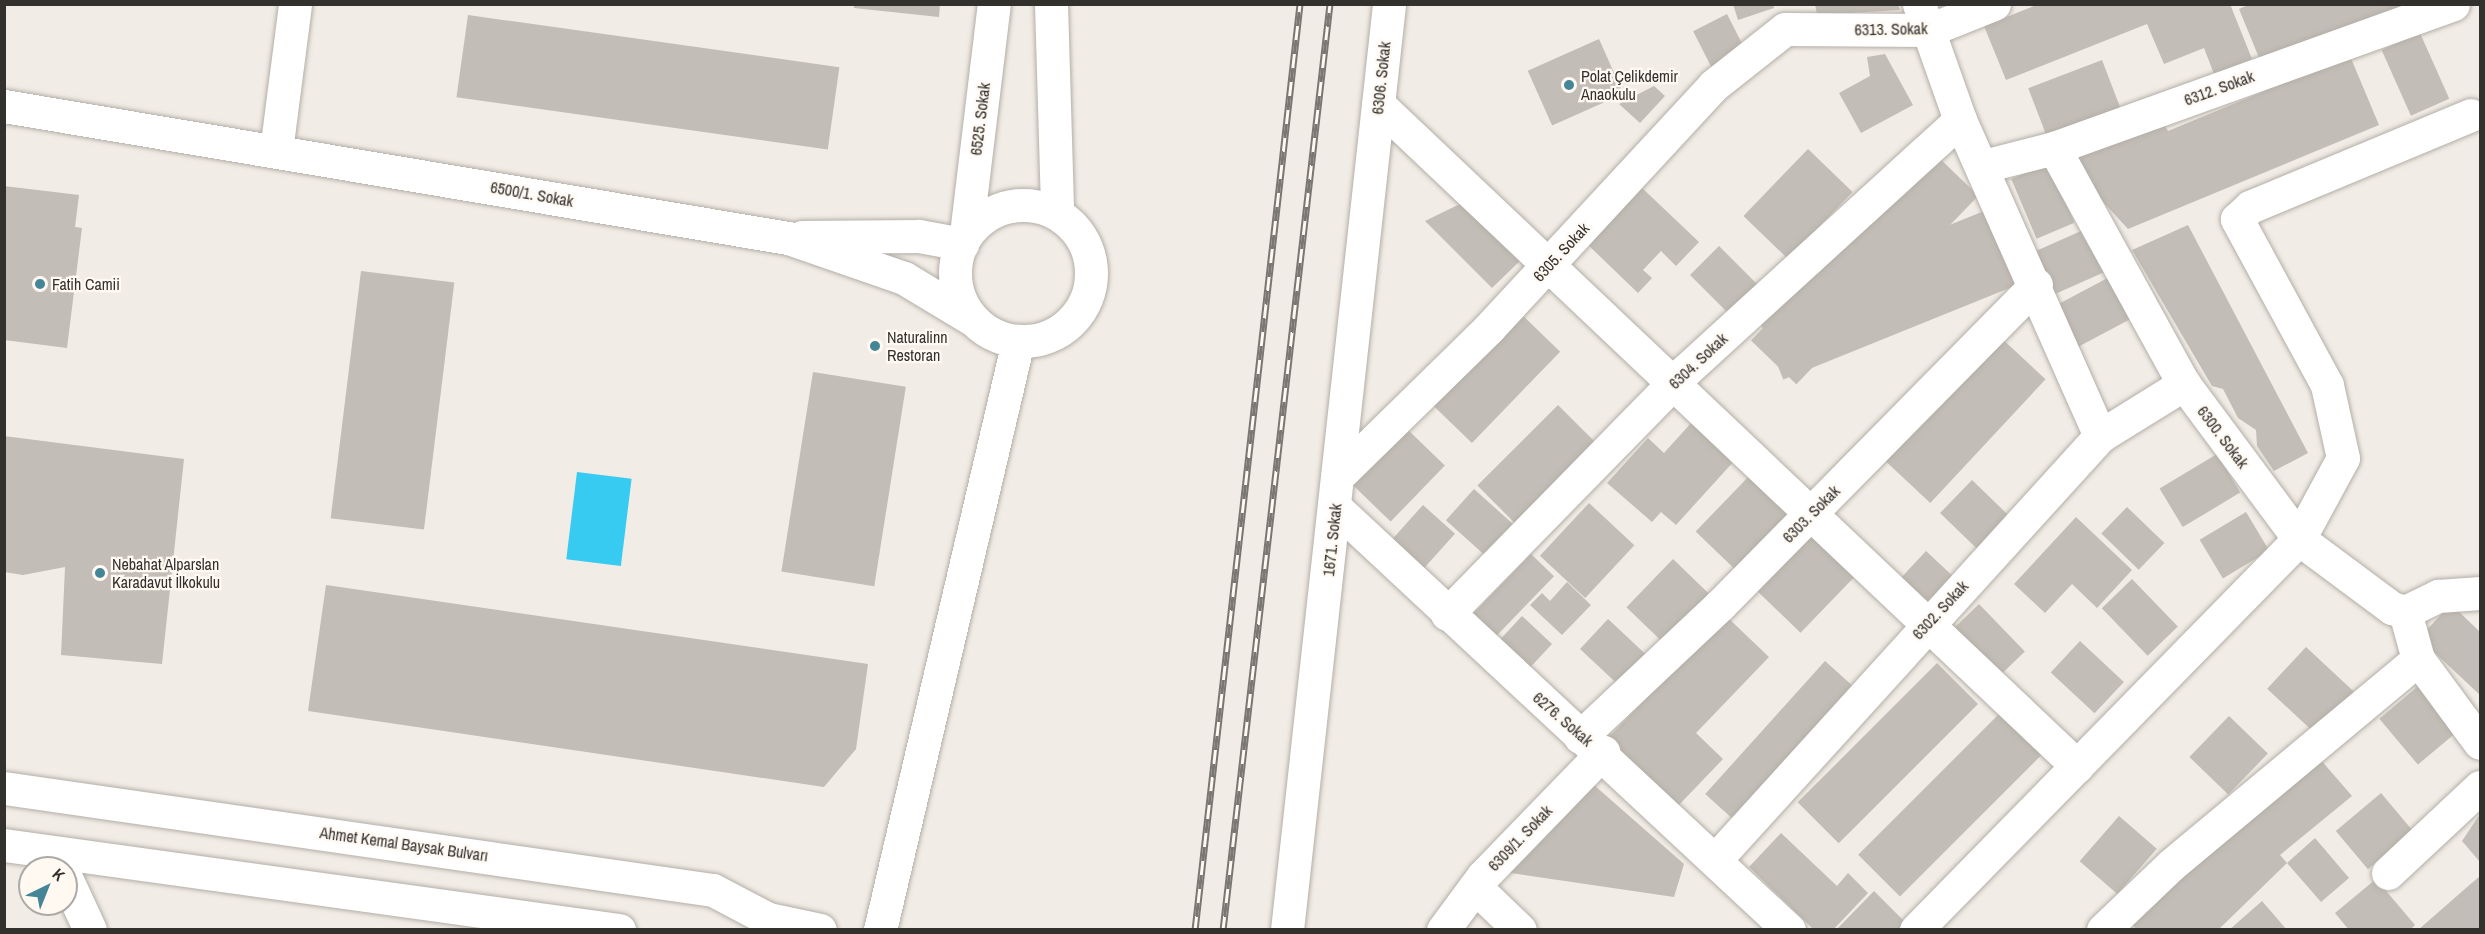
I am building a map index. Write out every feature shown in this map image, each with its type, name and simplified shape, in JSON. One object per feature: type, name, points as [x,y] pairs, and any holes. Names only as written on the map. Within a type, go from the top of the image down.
[{"type":"street","points":[[276,151],[295,4]]},
{"type":"street","name":"6525. Sokak","points":[[964,239],[994,4]]},
{"type":"street","points":[[788,238],[904,278],[972,319],[988,333],[1018,341],[1051,336],[1069,325],[1090,288],[1086,245],[1058,211],[1051,4]]},
{"type":"street","name":"6306. Sokak","points":[[1373,151],[1389,4]]},
{"type":"street","name":"6313. Sokak","points":[[1785,17],[1924,17],[1994,4]]},
{"type":"street","name":"6312. Sokak","points":[[1984,166],[2054,148],[2453,4]]},
{"type":"street","name":"6305. Sokak","points":[[1337,492],[1551,264],[1714,85],[1785,17]]},
{"type":"street","points":[[1924,17],[1960,120],[1984,166],[2100,436]]},
{"type":"street","points":[[1378,104],[1551,264],[2077,766]]},
{"type":"street","name":"6500/1. Sokak","points":[[4,106],[788,238]]},
{"type":"street","points":[[1916,930],[2299,539],[2343,458],[2327,386],[2236,219],[2250,207],[2471,115]]},
{"type":"street","name":"6304. Sokak","points":[[1447,614],[1675,382],[1960,120]]},
{"type":"street","name":"6300. Sokak","points":[[2054,148],[2184,384],[2299,539],[2392,608],[2405,612]]},
{"type":"street","name":"1671. Sokak","points":[[1287,930],[1373,151]]},
{"type":"street","points":[[972,319],[960,300],[954,278],[964,239],[998,209],[1017,205],[1058,211]]},
{"type":"street","points":[[788,238],[919,236],[964,239]]},
{"type":"street","name":"6303. Sokak","points":[[1592,744],[2036,285]]},
{"type":"street","points":[[880,930],[1018,341]]},
{"type":"street","name":"6302. Sokak","points":[[1715,860],[1927,623],[2100,436],[2184,384]]},
{"type":"street","name":"6276. Sokak","points":[[1337,492],[1447,614],[1592,744],[1790,930]]},
{"type":"street","points":[[2481,593],[2438,596],[2405,612],[2418,659],[2481,743]]},
{"type":"street","points":[[2103,930],[2171,866],[2418,659]]},
{"type":"street","name":"6309/1. Sokak","points":[[1443,930],[1475,887],[1592,744]]},
{"type":"street","points":[[2388,873],[2481,787]]},
{"type":"street","name":"Ahmet Kemal Baysak Bulvarı","points":[[4,788],[713,890],[758,926],[820,930]]},
{"type":"street","points":[[4,845],[33,856]]},
{"type":"street","points":[[78,868],[619,930]]},
{"type":"street","points":[[1475,887],[1520,930]]},
{"type":"street","points":[[78,904],[90,930]]},
{"type":"water","points":[[577,472],[632,479],[621,566],[566,559]]},
{"type":"building","points":[[854,4],[940,4],[939,17],[854,8]]},
{"type":"building","points":[[1733,4],[1773,4],[1774,8],[1738,20]]},
{"type":"building","points":[[1815,4],[1898,4],[1900,10],[1817,15]]},
{"type":"building","points":[[2039,4],[2230,4],[2252,59],[2214,74],[2204,48],[2164,64],[2147,24],[2006,80],[1984,26]]},
{"type":"building","points":[[2250,4],[2410,4],[2262,65],[2239,9]]},
{"type":"building","points":[[1727,14],[1746,51],[1712,69],[1693,31]]},
{"type":"building","points":[[468,15],[839,67],[828,149],[456,97]]},
{"type":"building","points":[[2420,33],[2449,99],[2411,116],[2382,50]]},
{"type":"building","points":[[1599,39],[1623,94],[1552,126],[1528,71]]},
{"type":"building","points":[[1885,54],[1913,105],[1861,133],[1839,93],[1870,76],[1867,57]]},
{"type":"building","points":[[2350,56],[2379,125],[2128,229],[2093,191],[2078,157],[2163,122],[2168,131]]},
{"type":"building","points":[[2102,60],[2121,109],[2047,138],[2028,88]]},
{"type":"building","points":[[1654,86],[1665,96],[1640,123],[1619,104]]},
{"type":"building","points":[[1808,149],[1853,192],[1788,259],[1743,216]]},
{"type":"building","points":[[1933,152],[1978,196],[1796,384],[1751,340]]},
{"type":"building","points":[[2049,163],[2074,223],[2037,239],[2011,179]]},
{"type":"building","name":"Fatih Camii","points":[[4,186],[79,195],[75,227],[82,228],[67,348],[4,340]]},
{"type":"building","points":[[1640,186],[1699,242],[1676,266],[1661,251],[1643,270],[1652,278],[1638,293],[1585,242]]},
{"type":"building","points":[[1466,201],[1523,258],[1492,288],[1425,221]]},
{"type":"building","points":[[1994,207],[2024,282],[1783,379],[1753,304]]},
{"type":"building","points":[[2188,225],[2308,453],[2274,471],[2257,446],[2256,430],[2238,418],[2223,389],[2212,386],[2132,250]]},
{"type":"building","points":[[2090,227],[2109,270],[2051,296],[2032,253]]},
{"type":"building","points":[[1719,246],[1761,288],[1732,317],[1690,275]]},
{"type":"building","points":[[361,271],[454,282],[424,530],[331,518]]},
{"type":"building","points":[[2117,273],[2139,314],[2069,352],[2047,310]]},
{"type":"building","points":[[1517,310],[1560,352],[1472,443],[1429,401]]},
{"type":"building","points":[[1998,335],[2046,379],[1930,503],[1883,459]]},
{"type":"building","points":[[813,372],[906,387],[874,586],[781,572]]},
{"type":"building","points":[[1558,405],[1598,445],[1518,526],[1477,486]]},
{"type":"building","points":[[1692,422],[1735,460],[1676,525],[1661,512],[1652,522],[1607,483],[1648,438],[1664,453]]},
{"type":"building","points":[[1406,428],[1445,466],[1391,522],[1352,484]]},
{"type":"building","name":"Nebahat Alparslan Karadavut İlkokulu","points":[[4,436],[184,459],[162,664],[61,655],[65,567],[23,575],[4,572]]},
{"type":"building","points":[[2217,454],[2240,493],[2183,527],[2160,489]]},
{"type":"building","points":[[1754,471],[1797,513],[1739,573],[1696,531]]},
{"type":"building","points":[[1972,480],[2015,522],[1983,555],[1940,513]]},
{"type":"building","points":[[1474,489],[1513,524],[1485,555],[1446,520]]},
{"type":"building","points":[[1589,503],[1634,545],[1585,598],[1540,556]]},
{"type":"building","points":[[1423,505],[1455,534],[1421,571],[1390,542]]},
{"type":"building","points":[[2127,507],[2164,543],[2139,570],[2101,534]]},
{"type":"building","points":[[2246,512],[2269,551],[2223,578],[2200,540]]},
{"type":"building","points":[[2076,517],[2132,570],[2097,608],[2072,584],[2045,613],[2014,584]]},
{"type":"building","points":[[1815,530],[1859,572],[1801,633],[1757,590]]},
{"type":"building","points":[[1926,551],[1954,577],[1923,610],[1895,584]]},
{"type":"building","points":[[1531,554],[1554,576],[1493,640],[1470,617]]},
{"type":"building","points":[[1673,559],[1715,600],[1669,648],[1626,607]]},
{"type":"building","points":[[2132,579],[2178,626],[2148,656],[2102,608]]},
{"type":"building","points":[[1567,582],[1591,605],[1562,635],[1530,605],[1542,593],[1550,601]]},
{"type":"building","points":[[326,585],[868,664],[856,749],[824,787],[308,711]]},
{"type":"building","points":[[1979,604],[2025,651],[1993,682],[1947,635]]},
{"type":"building","points":[[2451,604],[2480,632],[2480,695],[2419,638]]},
{"type":"building","points":[[1522,616],[1552,644],[1525,673],[1495,645]]},
{"type":"building","points":[[1726,616],[1769,657],[1696,733],[1723,759],[1677,807],[1607,739]]},
{"type":"building","points":[[1608,619],[1647,655],[1619,685],[1580,649]]},
{"type":"building","points":[[2080,641],[2124,682],[2095,713],[2051,672]]},
{"type":"building","points":[[2306,647],[2362,699],[2323,741],[2267,689]]},
{"type":"building","points":[[1825,661],[1856,689],[1736,822],[1705,794]]},
{"type":"building","points":[[1937,663],[1978,704],[1839,843],[1798,802]]},
{"type":"building","points":[[2423,682],[2462,728],[2418,765],[2379,719]]},
{"type":"building","points":[[2006,707],[2048,749],[1900,897],[1858,855]]},
{"type":"building","points":[[2229,716],[2268,754],[2228,795],[2189,757]]},
{"type":"building","points":[[2320,759],[2352,796],[2280,855],[2287,863],[2218,930],[2137,930],[2124,915],[2170,888]]},
{"type":"building","points":[[1594,785],[1684,864],[1674,897],[1504,872]]},
{"type":"building","points":[[2381,793],[2413,831],[2368,869],[2336,831]]},
{"type":"building","points":[[2480,814],[2480,862],[2462,841]]},
{"type":"building","points":[[2119,816],[2157,849],[2117,894],[2080,861]]},
{"type":"building","points":[[1781,833],[1837,886],[1848,873],[1868,893],[1833,930],[1814,930],[1749,867]]},
{"type":"building","points":[[2315,838],[2349,878],[2321,902],[2287,863]]},
{"type":"building","points":[[2480,876],[2480,930],[2418,930],[2466,888]]},
{"type":"building","points":[[2376,879],[2415,925],[2410,930],[2349,930],[2335,913]]},
{"type":"building","points":[[1874,891],[1905,922],[1897,930],[1836,930]]},
{"type":"building","points":[[2262,901],[2287,930],[2229,930]]},
{"type":"railway","points":[[1195,930],[1300,4]]},
{"type":"railway","points":[[1223,930],[1330,4]]},
{"type":"place","name":"Polat Çelikdemir Anaokulu","points":[[1569,85]]},
{"type":"place","name":"Fatih Camii","points":[[40,284]]},
{"type":"place","name":"Naturalinn Restoran","points":[[875,346]]},
{"type":"place","name":"Nebahat Alparslan Karadavut İlkokulu","points":[[100,573]]}]
